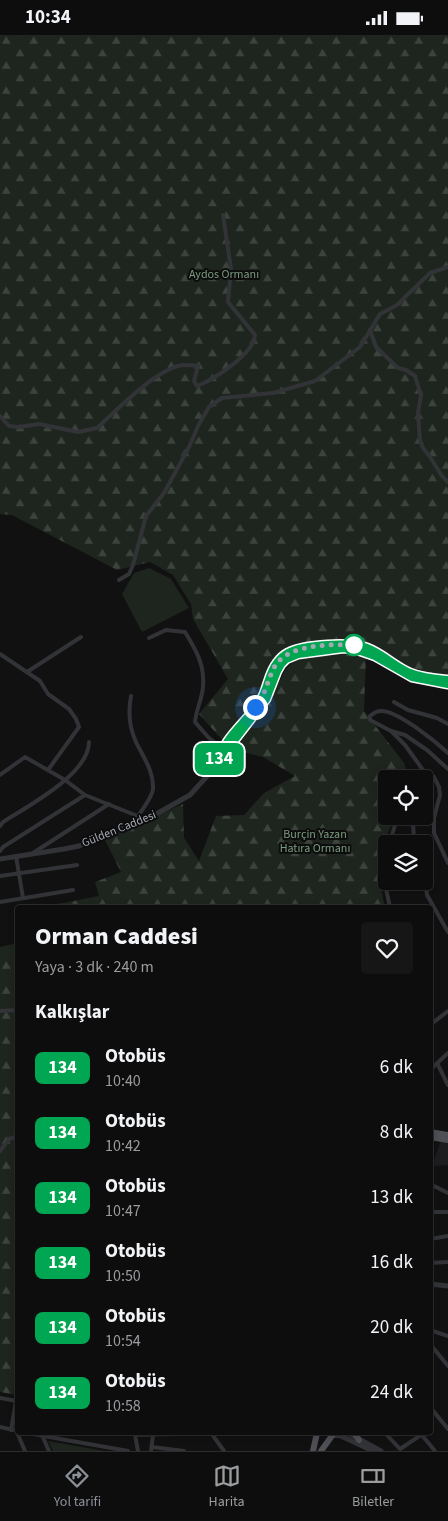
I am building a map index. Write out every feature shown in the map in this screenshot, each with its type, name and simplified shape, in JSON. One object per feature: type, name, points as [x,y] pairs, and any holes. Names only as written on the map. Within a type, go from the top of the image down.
[{"type":"main road","points":[[433,1132],[448,1135]]},
{"type":"main road","points":[[433,1137],[448,1139]]},
{"type":"main road","points":[[312,1435],[313,1451]]},
{"type":"main road","points":[[313,1451],[317,1435]]},
{"type":"main road","points":[[321,1451],[332,1435]]},
{"type":"main road","points":[[355,1435],[359,1440]]},
{"type":"street","points":[[0,416],[9,426],[19,427],[39,423],[78,432],[89,430],[97,428],[144,386],[165,371],[181,365],[198,365],[194,381],[197,386],[218,375],[240,358],[251,348],[255,335],[228,302],[231,269],[223,215]]},
{"type":"street","points":[[119,580],[129,574],[134,565],[146,516],[164,493],[209,407],[222,398],[273,393],[315,381],[360,347],[380,314],[397,305],[430,273],[448,267]]},
{"type":"street","points":[[370,330],[376,347],[398,368],[406,370],[415,376],[421,395],[418,413],[420,440],[423,448],[448,482]]},
{"type":"street","points":[[149,638],[166,630],[185,632],[199,654],[202,672],[203,687],[195,722],[224,751]]},
{"type":"street","points":[[27,673],[81,637]]},
{"type":"street","name":"Gülden Caddesi","points":[[0,859],[79,846],[145,819],[190,795],[210,773],[224,751],[266,699],[281,664],[286,659],[298,654],[343,648],[355,649],[375,656],[412,677],[448,682]]},
{"type":"street","points":[[0,654],[40,681],[48,694],[69,709],[76,719],[79,727],[48,770]]},
{"type":"street","points":[[131,696],[129,719],[135,740],[148,763],[153,791],[138,816]]},
{"type":"street","points":[[394,702],[408,710],[437,718],[448,724]]},
{"type":"street","points":[[448,753],[433,740],[398,716],[381,711],[370,716],[370,720],[391,731],[405,735],[427,750],[448,769]]},
{"type":"street","points":[[391,731],[425,770]]},
{"type":"street","points":[[0,826],[66,780],[82,763],[88,753],[89,742]]},
{"type":"street","points":[[0,775],[25,757],[66,780],[85,795],[145,819]]},
{"type":"street","points":[[433,776],[439,787],[439,801],[434,817],[436,840],[448,863]]},
{"type":"street","points":[[0,851],[85,795]]},
{"type":"street","points":[[31,854],[109,804]]},
{"type":"street","points":[[443,853],[448,849]]},
{"type":"street","points":[[16,856],[24,898]]},
{"type":"street","points":[[0,876],[77,865]]},
{"type":"street","points":[[0,902],[73,890]]},
{"type":"street","points":[[386,890],[390,905]]},
{"type":"street","points":[[426,890],[433,905]]},
{"type":"street","points":[[433,906],[448,932]]},
{"type":"street","points":[[0,1011],[15,1010]]},
{"type":"street","points":[[433,1023],[448,1011]]},
{"type":"street","points":[[433,1067],[448,1053]]},
{"type":"street","points":[[437,1063],[448,1085]]},
{"type":"street","points":[[0,1151],[9,1139],[15,1137]]},
{"type":"street","points":[[433,1186],[448,1193]]},
{"type":"street","points":[[433,1212],[448,1212]]},
{"type":"street","points":[[433,1239],[448,1237]]},
{"type":"street","points":[[433,1263],[448,1262]]},
{"type":"street","points":[[433,1284],[448,1286]]},
{"type":"street","points":[[433,1332],[448,1336]]},
{"type":"street","points":[[433,1348],[448,1366]]},
{"type":"street","points":[[0,1398],[15,1401]]},
{"type":"street","points":[[11,1429],[15,1410]]},
{"type":"street","points":[[433,1411],[448,1429]]},
{"type":"street","points":[[0,1427],[15,1430]]},
{"type":"street","points":[[19,1435],[25,1451]]},
{"type":"street","points":[[42,1435],[49,1451]]},
{"type":"street","points":[[51,1435],[109,1449],[128,1451]]},
{"type":"street","points":[[135,1435],[138,1451]]},
{"type":"street","points":[[153,1435],[152,1449],[184,1451]]},
{"type":"street","points":[[212,1435],[224,1451]]},
{"type":"street","points":[[338,1435],[373,1451]]},
{"type":"street","points":[[351,1435],[381,1451]]},
{"type":"street","points":[[387,1435],[400,1449],[418,1435]]},
{"type":"street","points":[[422,1435],[435,1451]]},
{"type":"shaded area","points":[[441,1140],[448,1141],[448,1165],[433,1166]]},
{"type":"green space","name":"Aydos Ormanı","points":[[0,35],[448,35],[448,678],[414,672],[367,645],[319,645],[292,651],[278,664],[264,695],[224,742],[199,714],[228,679],[193,619],[191,604],[173,575],[150,562],[117,570],[12,515],[0,514]]},
{"type":"green space","points":[[149,568],[171,579],[189,608],[142,632],[122,594],[134,573]]},
{"type":"green space","name":"Burçin Yazan Hatıra Ormanı","points":[[355,652],[366,656],[364,711],[404,763],[406,770],[378,770],[378,825],[391,825],[387,835],[378,835],[378,890],[381,890],[385,905],[52,905],[99,896],[95,882],[121,872],[104,838],[183,804],[184,838],[199,861],[216,816],[244,815],[264,793],[295,776],[263,757],[234,750],[269,704],[285,670],[295,660],[310,655]]},
{"type":"green space","points":[[15,943],[15,1395],[0,1392],[0,947]]},
{"type":"green space","points":[[48,1441],[104,1451],[53,1451]]},
{"type":"bus line","name":"134","points":[[448,680],[415,675],[373,651],[360,646],[335,645],[295,650],[287,653],[277,662],[262,699],[226,745],[218,761],[266,699],[281,664],[292,656],[306,652],[343,648],[355,649],[375,656],[405,675],[426,681],[448,684]]},
{"type":"route","points":[[255,707],[266,691],[274,667],[287,653],[303,648],[354,645]]}]
